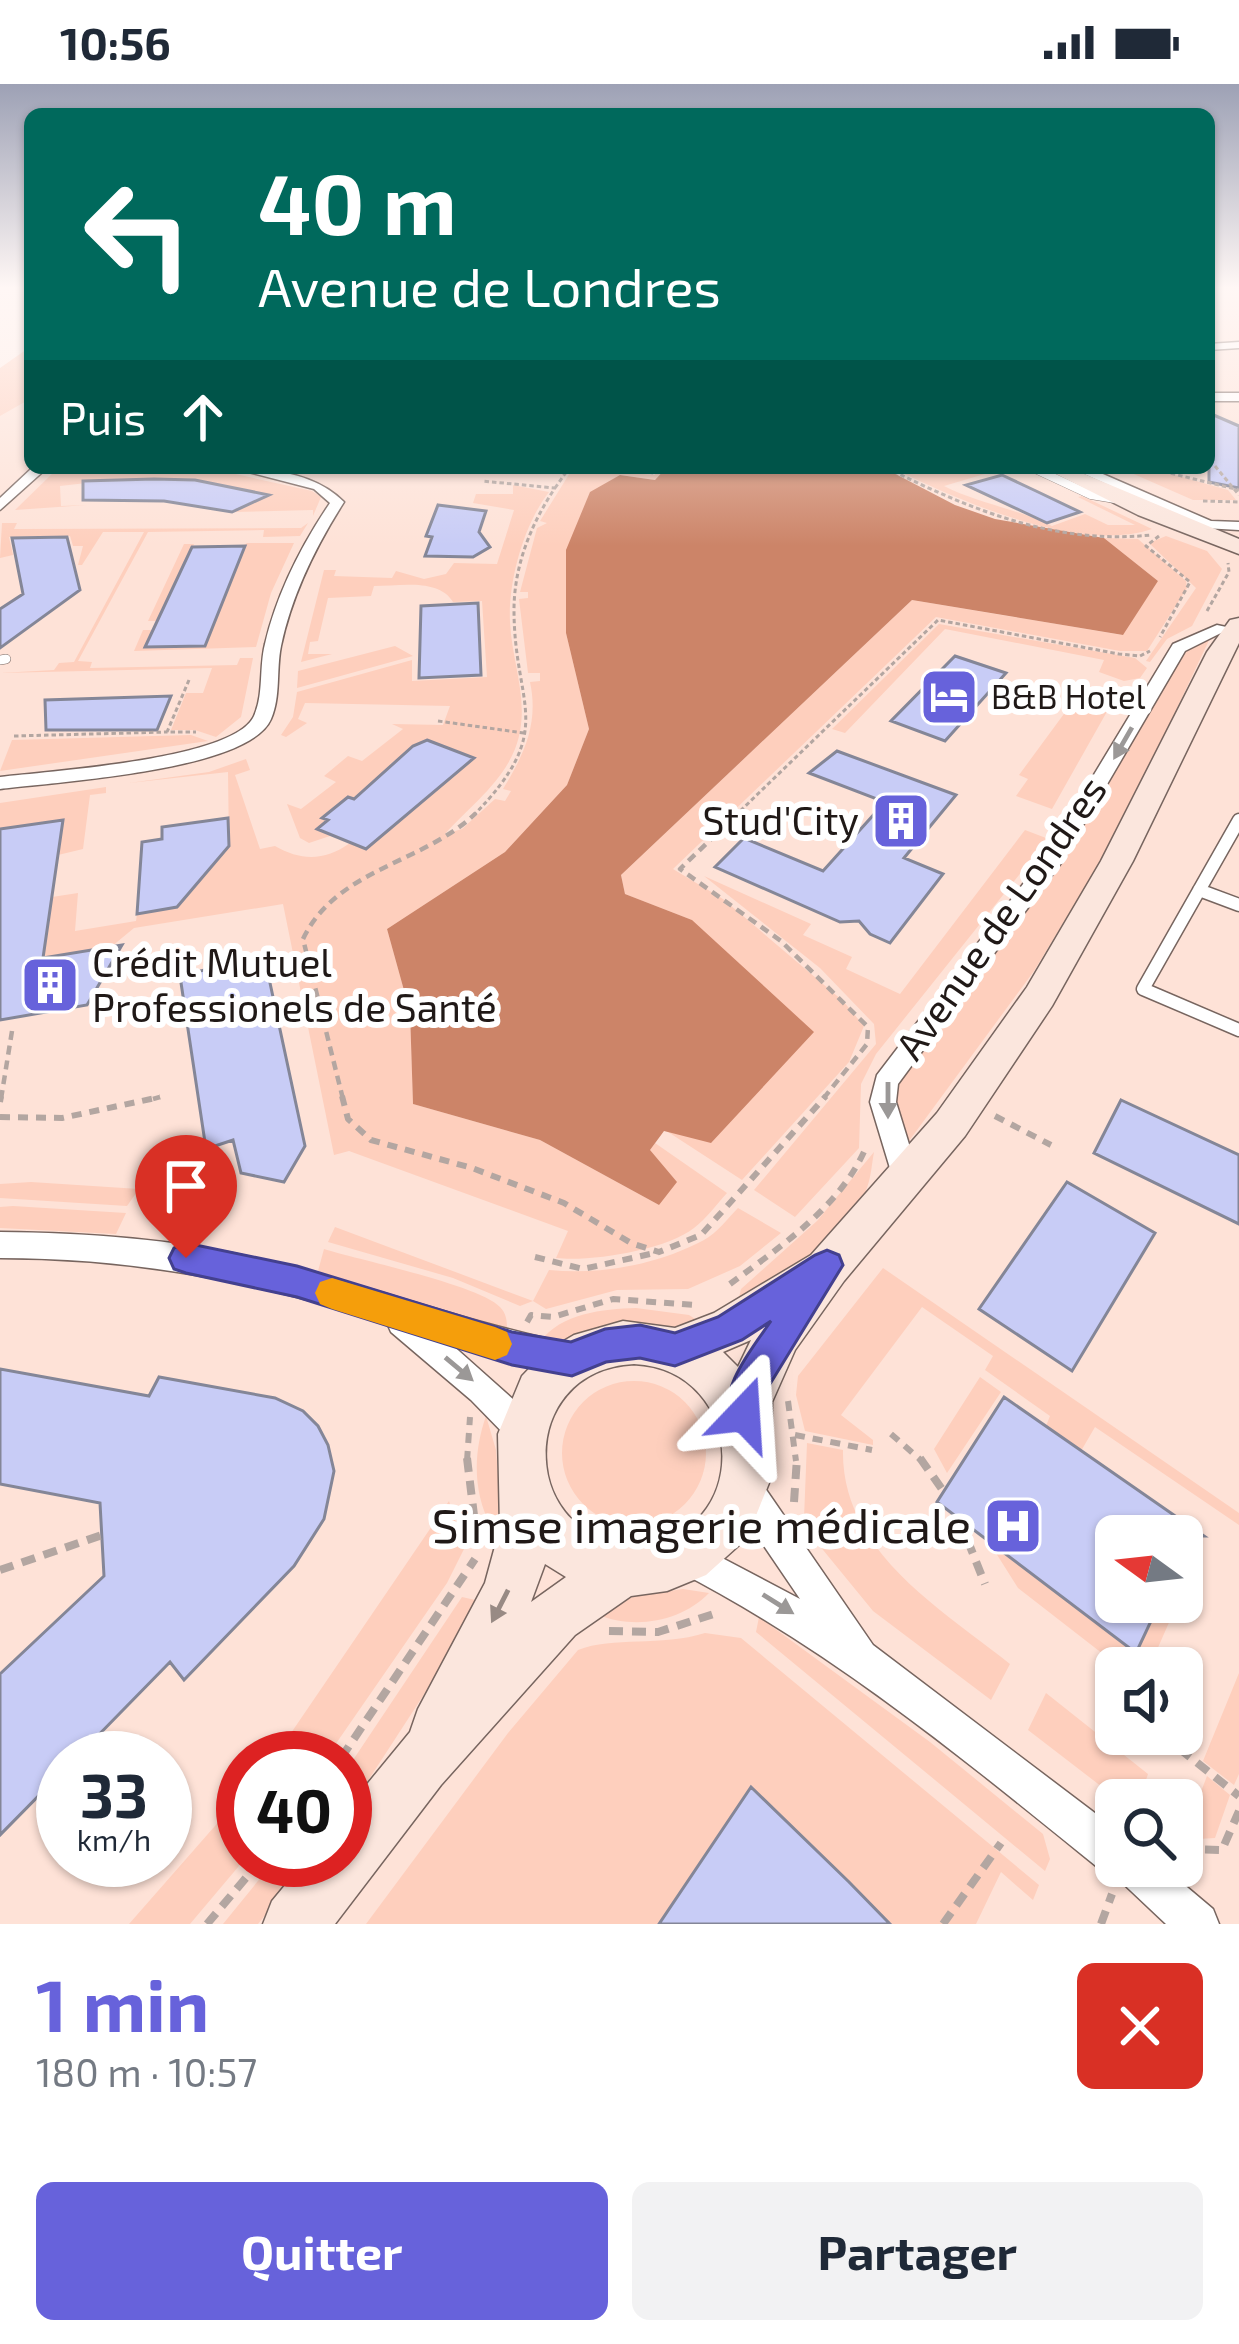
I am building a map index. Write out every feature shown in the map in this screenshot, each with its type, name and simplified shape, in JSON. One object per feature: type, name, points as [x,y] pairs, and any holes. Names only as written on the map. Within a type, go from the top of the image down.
[{"type":"street","points":[[0,506],[34,474]]},
{"type":"street","points":[[0,783],[206,755],[239,743],[257,727],[286,599],[298,566],[337,502],[319,486],[266,474]]},
{"type":"street","points":[[1068,474],[1127,500],[1238,534]]},
{"type":"street","points":[[1092,474],[1238,534]]},
{"type":"street","points":[[1113,474],[1238,534]]},
{"type":"street","name":"Avenue de Londres","points":[[746,1433],[744,1414],[754,1377],[827,1265],[906,1180],[982,1078],[1109,880],[1227,635],[1239,596]]},
{"type":"street","name":"Avenue de Londres","points":[[906,1180],[883,1102],[886,1082],[1054,858],[1179,648],[1227,635]]},
{"type":"street","points":[[0,1245],[61,1244],[186,1258],[297,1282],[512,1348],[572,1359]]},
{"type":"street","name":"Avenue de Londres","points":[[675,1350],[730,1328],[827,1265]]},
{"type":"street","points":[[391,1313],[482,1389],[522,1430]]},
{"type":"street","points":[[420,1764],[510,1585],[525,1543],[522,1430],[549,1378],[572,1359],[605,1345],[640,1342],[675,1350],[721,1383],[746,1433],[744,1487],[723,1528],[688,1558],[648,1571],[605,1568],[569,1551],[542,1524],[526,1494]]},
{"type":"street","points":[[744,1487],[863,1658]]},
{"type":"street","points":[[688,1558],[750,1587],[863,1658],[1095,1839]]},
{"type":"street","points":[[295,1924],[420,1764],[556,1616],[625,1569]]},
{"type":"street","points":[[1155,1887],[1198,1924]]},
{"type":"lane","points":[[1046,474],[1091,495],[1127,500]]},
{"type":"lane","points":[[1239,820],[1143,989],[1239,1030]]},
{"type":"lane","points":[[1199,890],[1239,905]]},
{"type":"path","points":[[1215,466],[1238,494]]},
{"type":"path","points":[[565,474],[538,512],[518,577],[514,621],[529,701],[522,748],[498,787],[458,830],[328,898],[310,917],[303,939],[347,1119],[371,1140],[472,1168],[564,1202],[631,1244],[659,1252]]},
{"type":"path","points":[[535,1257],[584,1269],[659,1252],[701,1235],[867,1044],[868,1028],[847,1000],[726,898],[680,869],[938,620],[1140,656],[1150,652],[1190,589],[1190,582],[1146,546],[1160,532],[1073,533],[1009,521],[953,502],[899,474]]},
{"type":"path","points":[[1170,474],[1238,494]]},
{"type":"path","points":[[482,481],[555,488]]},
{"type":"path","points":[[1192,501],[1238,494]]},
{"type":"path","points":[[167,732],[189,680]]},
{"type":"path","points":[[164,713],[176,713]]},
{"type":"path","points":[[438,721],[524,733]]},
{"type":"path","points":[[14,736],[194,731],[206,736]]},
{"type":"path","points":[[0,1102],[12,1031]]},
{"type":"path","points":[[0,1117],[62,1118],[160,1097]]},
{"type":"path","points":[[990,1114],[1051,1144]]},
{"type":"path","points":[[787,1395],[797,1478],[792,1524]]},
{"type":"path","points":[[358,1731],[475,1559],[478,1530],[466,1474],[470,1402]]},
{"type":"path","points":[[891,1434],[914,1450],[944,1492]]},
{"type":"path","points":[[795,1435],[872,1450]]},
{"type":"path","points":[[959,1519],[985,1584]]},
{"type":"path","points":[[0,1570],[102,1535]]},
{"type":"path","points":[[603,1631],[658,1632],[716,1616]]},
{"type":"path","points":[[1187,1755],[1239,1796]]},
{"type":"path","points":[[1203,1850],[1222,1850],[1239,1811]]},
{"type":"path","points":[[944,1924],[1001,1843]]},
{"type":"path","points":[[207,1924],[238,1887]]},
{"type":"shaded area","points":[[0,374],[24,374],[24,474],[1215,474],[1215,374],[1239,374],[1239,1924],[0,1924]]},
{"type":"shaded area","points":[[0,374],[24,374],[24,402],[0,416]]},
{"type":"shaded area","points":[[52,474],[235,474],[321,497],[313,516],[313,510],[234,512],[266,495],[189,481],[111,481],[60,486],[61,506],[87,505],[15,510]]},
{"type":"shaded area","points":[[569,474],[660,474],[655,480],[621,475],[566,633],[589,729],[567,785],[505,852],[387,929],[410,1012],[413,1104],[540,1140],[659,1205],[650,1150],[655,1143],[727,1193],[694,1228],[666,1243],[571,1259],[556,1258],[568,1231],[349,1151],[334,1155],[283,904],[134,928],[111,947],[0,965],[52,897],[78,893],[75,931],[136,921],[137,914],[177,907],[229,847],[228,772],[129,783],[209,772],[246,759],[250,770],[235,775],[260,849],[275,846],[313,857],[350,843],[366,849],[473,759],[427,741],[390,764],[395,766],[318,828],[333,835],[309,843],[300,838],[287,804],[301,809],[336,782],[324,776],[348,756],[362,761],[403,729],[392,724],[443,725],[450,706],[305,703],[298,719],[307,723],[286,737],[281,735],[293,717],[297,692],[412,660],[412,681],[487,677],[482,601],[453,602],[438,589],[418,585],[374,586],[371,596],[328,598],[318,641],[310,642],[308,654],[332,654],[301,662],[324,570],[336,570],[334,576],[392,578],[396,571],[424,579],[446,574],[454,563],[497,564],[514,510],[473,503],[476,494],[513,494],[513,485],[549,492],[525,536],[512,589],[510,622],[521,701],[520,733],[502,773],[445,834],[462,829],[495,799],[505,801],[511,791],[503,789],[531,725],[530,682],[540,681],[540,673],[528,673],[519,599],[528,598],[528,592],[520,592],[537,528],[547,523],[540,521]]},
{"type":"shaded area","points":[[660,474],[896,474],[955,505],[995,519],[1104,538],[1158,581],[1123,635],[912,600],[621,875],[625,894],[692,920],[814,1032],[711,1143],[664,1131],[650,1150],[677,1182],[659,1205],[540,1140],[413,1104],[410,1012],[387,929],[505,852],[567,785],[589,729],[566,633],[566,550],[590,492],[620,475],[655,480]]},
{"type":"shaded area","points":[[905,474],[985,474],[944,486],[1052,526],[1085,514],[1108,525],[1135,525],[1078,497],[1082,496],[1152,529],[1089,535],[1019,520]]},
{"type":"shaded area","points":[[1134,474],[1171,474],[1228,490],[1236,500],[1193,500]]},
{"type":"shaded area","points":[[2,523],[17,523],[14,529],[301,528],[308,523],[300,536],[263,537],[264,530],[148,532],[78,661],[92,662],[90,668],[237,665],[240,658],[253,658],[241,717],[216,737],[195,730],[171,730],[186,693],[203,693],[212,668],[0,673],[54,670],[59,663],[74,662],[144,532],[103,532],[78,565],[83,546],[73,546],[70,536],[9,537],[13,555],[0,558]]},
{"type":"shaded area","points":[[1166,536],[1207,551],[1222,569],[1192,626],[1167,639],[1150,662],[1146,661],[1196,588],[1149,543]]},
{"type":"shaded area","points":[[1104,538],[1138,539],[1186,581],[1187,588],[1147,651],[1120,651],[936,617],[673,869],[723,899],[843,1001],[864,1026],[849,1062],[742,1180],[665,1130],[692,920],[625,894],[621,875],[912,600],[1122,635],[1158,581]]},
{"type":"shaded area","points":[[247,543],[294,543],[271,593],[256,647],[134,651],[143,630],[153,630],[146,647],[205,645],[165,604],[157,621],[148,621],[184,544],[194,544],[172,591]]},
{"type":"shaded area","points":[[939,624],[1135,658],[1147,668],[1140,678],[1124,681],[1099,672],[1104,660],[945,629],[845,733],[832,729]]},
{"type":"shaded area","points":[[1211,636],[1120,829],[1034,971],[906,1145],[896,1110],[897,1081],[1060,863],[1183,651]]},
{"type":"shaded area","points":[[395,646],[413,656],[297,688],[298,671]]},
{"type":"shaded area","points":[[1083,688],[1105,695],[1109,708],[1052,809],[1016,796],[1028,779],[1019,775]]},
{"type":"shaded area","points":[[191,735],[208,741],[0,771],[12,740]]},
{"type":"shaded area","points":[[106,787],[106,793],[90,795],[83,849],[58,855],[62,820],[0,829],[0,803]]},
{"type":"shaded area","points":[[1025,830],[1046,838],[1039,850],[876,1054],[861,1084],[859,1148],[795,1217],[754,1190],[876,1044],[874,1024],[820,968],[704,876],[811,924],[803,935],[852,957],[846,969],[900,994]]},
{"type":"shaded area","points":[[874,1152],[865,1193],[837,1231],[735,1314],[741,1289],[817,1221]]},
{"type":"shaded area","points":[[0,1184],[139,1189],[127,1206],[0,1198]]},
{"type":"shaded area","points":[[0,1207],[126,1213],[116,1234],[0,1228]]},
{"type":"shaded area","points":[[738,1208],[781,1233],[740,1266],[688,1289],[617,1290],[546,1309],[533,1301],[549,1270],[609,1269],[667,1256],[709,1237]]},
{"type":"shaded area","points":[[335,1227],[533,1301],[520,1306],[453,1278],[328,1242]]},
{"type":"shaded area","points":[[324,1249],[469,1290],[500,1307],[507,1335],[318,1271]]},
{"type":"shaded area","points":[[883,1268],[1239,1513],[1239,1525],[1095,1427],[1081,1451],[1046,1426],[1050,1416],[985,1370],[993,1356],[922,1307],[841,1415],[873,1440],[873,1445],[805,1431],[796,1395],[798,1376]]},
{"type":"shaded area","points":[[636,1308],[689,1315],[706,1326],[540,1342],[571,1319]]},
{"type":"shaded area","points":[[980,1377],[1001,1392],[947,1473],[934,1449]]},
{"type":"shaded area","points":[[634,1381],[662,1386],[685,1402],[701,1425],[706,1453],[701,1481],[685,1504],[662,1520],[634,1525],[606,1520],[583,1504],[567,1481],[562,1453],[567,1425],[583,1402],[606,1386]]},
{"type":"shaded area","points":[[486,1416],[496,1450],[504,1547],[486,1517],[478,1484],[478,1450]]},
{"type":"shaded area","points":[[807,1443],[843,1450],[847,1486],[858,1518],[877,1547],[926,1598],[1010,1664],[991,1700],[873,1611],[810,1534],[804,1518]]},
{"type":"shaded area","points":[[449,1501],[464,1549],[447,1583],[345,1731],[292,1731]]},
{"type":"shaded area","points":[[989,1542],[1127,1647],[1095,1648],[1018,1588]]},
{"type":"shaded area","points":[[683,1589],[709,1593],[686,1610],[658,1620],[628,1622],[599,1615],[618,1599]]},
{"type":"shaded area","points":[[462,1597],[484,1602],[372,1774],[372,1732]]},
{"type":"shaded area","points":[[759,1617],[930,1742],[1043,1834],[1050,1859],[1045,1871],[756,1632]]},
{"type":"shaded area","points":[[1150,1623],[1169,1623],[1158,1647],[1138,1647]]},
{"type":"shaded area","points":[[705,1633],[741,1638],[1039,1885],[1033,1900],[1001,1872],[976,1924],[890,1924],[751,1787],[659,1924],[366,1924],[508,1733],[578,1650]]},
{"type":"shaded area","points":[[1239,1673],[1239,1774],[1234,1785],[1203,1761]]},
{"type":"shaded area","points":[[1046,1693],[1095,1732],[1095,1755],[1124,1755],[1148,1774],[1146,1779],[1095,1782],[1028,1730]]},
{"type":"shaded area","points":[[1207,1776],[1230,1795],[1215,1838],[1203,1839]]},
{"type":"shaded area","points":[[216,1825],[216,1887],[221,1887],[190,1924],[129,1924],[161,1887],[192,1887],[192,1852]]},
{"type":"shaded area","points":[[253,1887],[288,1887],[258,1924],[223,1924]]},
{"type":"building","points":[[1215,416],[1239,426],[1239,488],[1209,482],[1209,474],[1215,474]]},
{"type":"building","points":[[1002,475],[1080,512],[1047,523],[966,485]]},
{"type":"building","points":[[195,480],[269,495],[232,512],[164,501],[83,500],[83,481]]},
{"type":"building","points":[[438,505],[486,511],[479,532],[490,547],[473,557],[425,556],[432,537],[426,536]]},
{"type":"building","points":[[67,537],[80,590],[0,648],[0,609],[23,594],[12,538]]},
{"type":"building","points":[[245,546],[205,646],[145,647],[192,547]]},
{"type":"building","points":[[478,603],[481,675],[419,678],[421,606]]},
{"type":"building","name":"B&B Hotel","points":[[955,656],[1006,673],[945,741],[891,721]]},
{"type":"building","points":[[171,696],[157,730],[46,730],[45,700]]},
{"type":"building","points":[[427,740],[474,758],[366,849],[317,829],[328,820],[322,818],[348,797],[354,799],[413,746]]},
{"type":"building","name":"Stud'City","points":[[837,751],[956,795],[904,858],[943,874],[890,943],[870,934],[859,921],[840,922],[715,867],[744,838],[823,871],[885,802],[809,773]]},
{"type":"building","points":[[228,818],[229,846],[177,907],[137,914],[142,842],[162,839],[162,827]]},
{"type":"building","points":[[63,820],[43,958],[122,945],[87,1005],[0,1020],[0,829]]},
{"type":"building","points":[[264,955],[305,1146],[284,1182],[241,1173],[233,1140],[206,1149],[180,976]]},
{"type":"building","points":[[1121,1100],[1239,1155],[1239,1224],[1094,1153]]},
{"type":"building","points":[[1067,1182],[1155,1233],[1072,1371],[979,1309]]},
{"type":"building","points":[[0,1369],[149,1396],[159,1377],[275,1398],[303,1411],[318,1426],[334,1471],[324,1519],[294,1566],[184,1680],[170,1662],[102,1731],[36,1731],[36,1798],[0,1835],[0,1674],[104,1576],[100,1503],[0,1484]]},
{"type":"building","points":[[1004,1397],[1174,1515],[1095,1515],[1095,1622],[937,1502]]},
{"type":"building","points":[[1096,1623],[1150,1623],[1139,1647],[1128,1647]]},
{"type":"building","points":[[751,1787],[849,1882],[890,1924],[659,1924]]},
{"type":"slow traffic","points":[[332,1293],[495,1344]]},
{"type":"place","name":"B&B Hotel","points":[[949,697]]},
{"type":"place","name":"Stud'City","points":[[901,821]]},
{"type":"place","name":"Crédit Mutuel Professionels de Santé","points":[[50,985]]},
{"type":"place","name":"Simse imagerie médicale","points":[[1013,1526]]},
{"type":"route","points":[[186,1258],[297,1282],[512,1348],[572,1359],[605,1345],[640,1342],[675,1350],[730,1328],[827,1265],[763,1360],[744,1414]]}]
